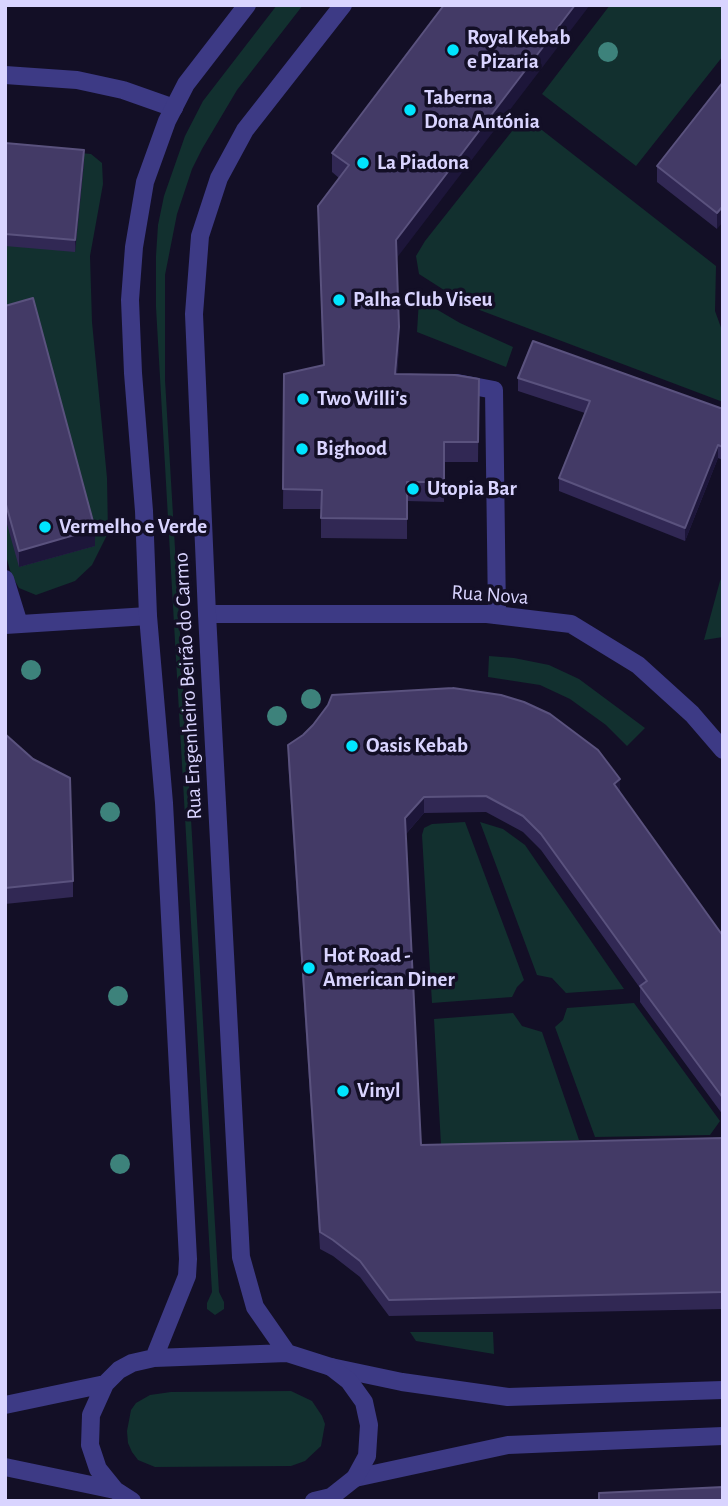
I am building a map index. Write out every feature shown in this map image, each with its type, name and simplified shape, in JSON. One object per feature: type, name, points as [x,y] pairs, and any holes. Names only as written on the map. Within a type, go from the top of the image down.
[{"type":"street","name":"Rua Engenheiro Beirão do Carmo","points":[[153,1358],[187,1276],[188,1259],[164,803],[148,616],[130,300],[134,247],[145,182],[174,108],[186,84],[247,5]]},
{"type":"street","name":"Rua Engenheiro Beirão do Carmo","points":[[287,1353],[255,1307],[241,1257],[194,314],[201,236],[219,178],[246,130],[343,5]]},
{"type":"street","points":[[5,75],[77,80],[123,90],[174,108]]},
{"type":"street","points":[[435,379],[494,390],[497,615]]},
{"type":"street","points":[[5,579],[12,624],[148,616]]},
{"type":"street","name":"Rua Nova","points":[[207,614],[497,615],[570,624],[638,665],[692,714],[723,750]]},
{"type":"street","points":[[132,1501],[115,1490],[98,1469],[90,1445],[91,1415],[105,1384],[119,1370],[132,1363],[153,1358],[287,1353],[331,1367],[402,1382],[508,1397],[723,1390]]},
{"type":"street","points":[[314,1501],[331,1497],[355,1478],[367,1456],[369,1425],[363,1402],[349,1381],[331,1367]]},
{"type":"street","points":[[5,1405],[105,1384]]},
{"type":"street","points":[[355,1478],[508,1446],[723,1436]]},
{"type":"street","points":[[5,1466],[115,1490]]},
{"type":"green space","points":[[277,5],[303,5],[237,90],[202,149],[192,169],[177,214],[165,275],[165,380],[219,1292],[224,1302],[224,1309],[215,1315],[207,1309],[212,1292],[156,307],[156,256],[158,225],[164,196],[185,136],[203,101]]},
{"type":"green space","points":[[610,5],[723,5],[723,56],[636,166],[542,94]]},
{"type":"green space","points":[[524,116],[716,266],[715,311],[723,333],[723,402],[469,306],[419,274],[416,256],[425,241]]},
{"type":"green space","points":[[5,146],[91,154],[102,163],[103,184],[90,256],[92,322],[107,478],[108,533],[92,565],[75,581],[36,595],[19,588],[11,574],[5,552]]},
{"type":"green space","points":[[419,299],[460,323],[513,347],[506,367],[417,332]]},
{"type":"green space","points":[[723,575],[723,637],[704,640],[720,581]]},
{"type":"green space","points":[[489,656],[549,665],[579,679],[645,728],[627,746],[606,725],[570,699],[540,685],[488,677]]},
{"type":"green space","points":[[465,822],[524,980],[512,997],[432,1003],[422,835],[424,828],[432,824]]},
{"type":"green space","points":[[480,822],[503,829],[525,845],[624,989],[566,993],[552,978],[537,975]]},
{"type":"green space","points":[[634,1003],[720,1121],[710,1135],[595,1137],[555,1027],[563,1020],[567,1008]]},
{"type":"green space","points":[[513,1013],[522,1026],[542,1032],[579,1140],[441,1145],[434,1019]]},
{"type":"green space","points":[[410,1332],[493,1332],[494,1354],[416,1341]]},
{"type":"green space","points":[[291,1391],[312,1401],[325,1424],[321,1446],[305,1461],[291,1466],[155,1467],[138,1460],[128,1443],[131,1410],[136,1403],[150,1395],[171,1392]]},
{"type":"building","points":[[444,5],[575,5],[396,240],[399,327],[395,374],[455,375],[479,379],[478,442],[444,442],[444,482],[407,482],[407,519],[321,518],[322,490],[283,489],[284,374],[324,365],[318,206],[349,165],[332,153]]},
{"type":"building","points":[[723,82],[723,206],[717,213],[657,166]]},
{"type":"building","points":[[5,143],[84,150],[75,240],[5,234]]},
{"type":"building","points":[[33,298],[95,529],[19,551],[5,501],[5,306]]},
{"type":"building","points":[[533,341],[723,409],[723,447],[718,445],[685,528],[559,478],[590,401],[518,378]]},
{"type":"building","points":[[453,688],[501,695],[550,714],[598,750],[620,779],[614,784],[723,936],[723,1098],[640,986],[647,981],[541,834],[523,816],[486,796],[424,797],[405,818],[421,1145],[723,1138],[723,1292],[389,1300],[360,1261],[320,1232],[288,745],[313,725],[332,695]]},
{"type":"building","points":[[5,734],[33,759],[70,778],[73,881],[5,888]]},
{"type":"building","points":[[723,1487],[723,1501],[599,1501],[599,1493]]},
{"type":"place","name":"Royal Kebab e Pizaria","points":[[453,50]]},
{"type":"place","name":"Taberna Dona Antónia","points":[[410,110]]},
{"type":"place","name":"La Piadona","points":[[363,163]]},
{"type":"place","name":"Palha Club Viseu","points":[[339,300]]},
{"type":"place","name":"Two Willi's","points":[[303,399]]},
{"type":"place","name":"Bighood","points":[[302,449]]},
{"type":"place","name":"Utopia Bar","points":[[413,489]]},
{"type":"place","name":"Vermelho e Verde","points":[[45,527]]},
{"type":"place","name":"Oasis Kebab","points":[[352,746]]},
{"type":"place","name":"Hot Road - American Diner","points":[[309,968]]},
{"type":"place","name":"Vinyl","points":[[343,1091]]}]
